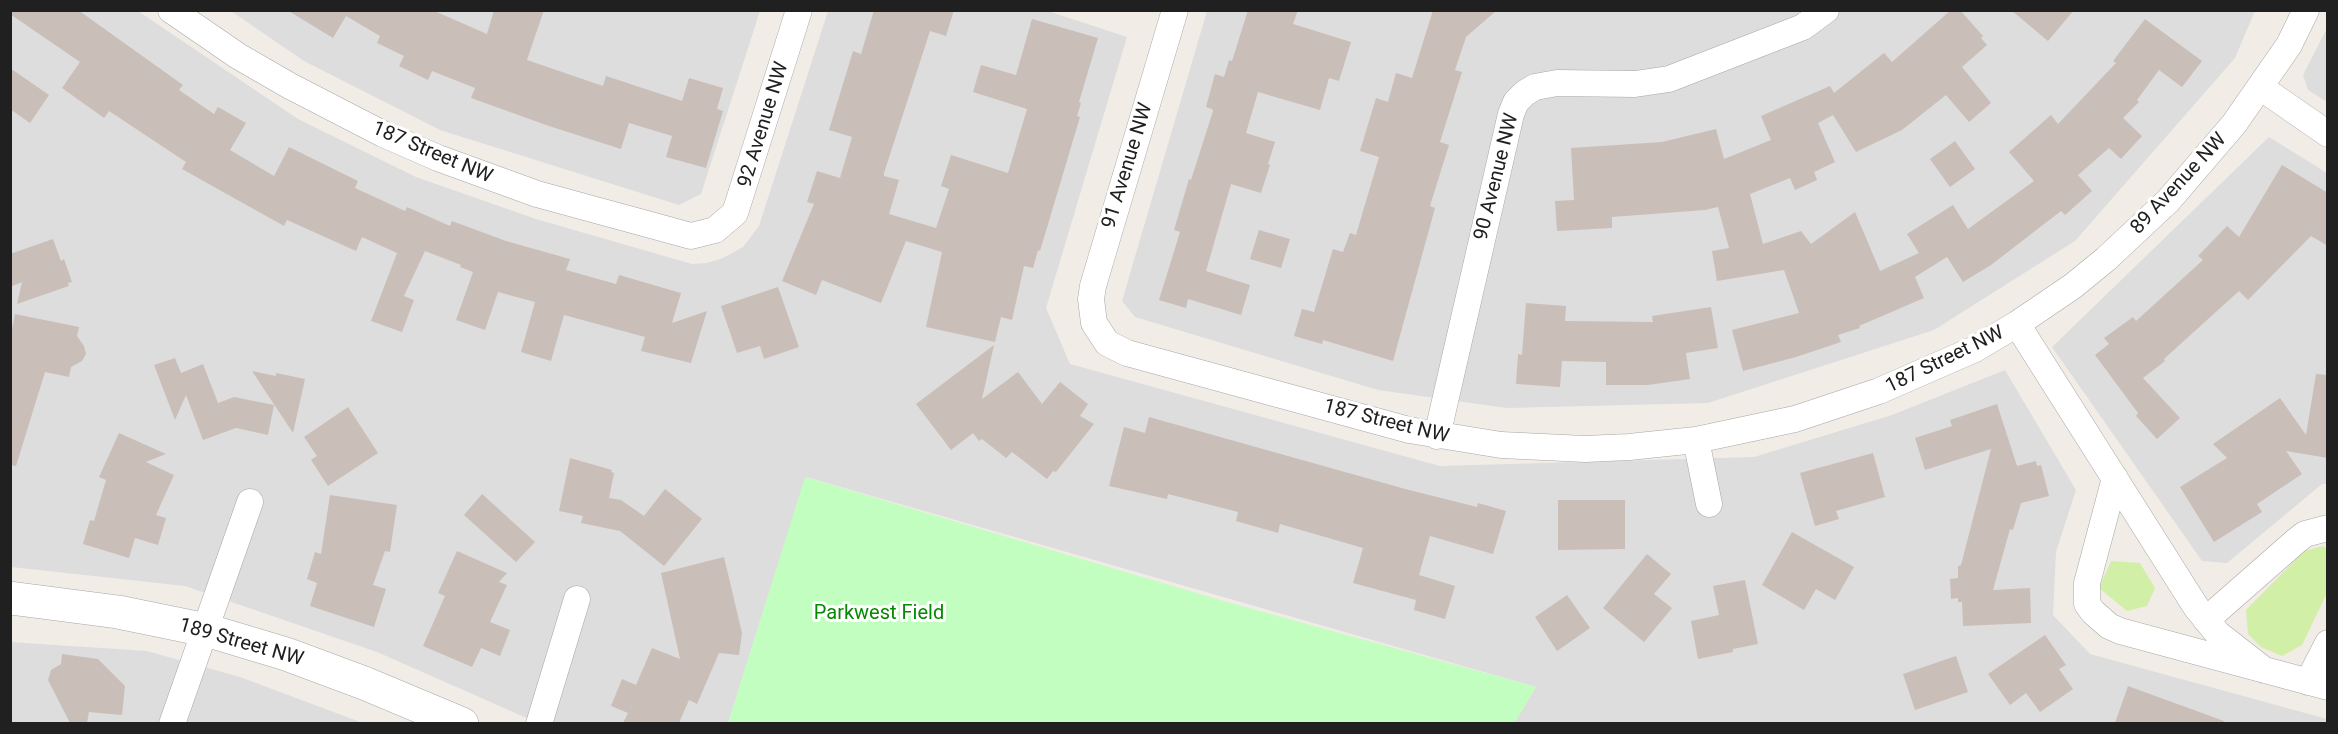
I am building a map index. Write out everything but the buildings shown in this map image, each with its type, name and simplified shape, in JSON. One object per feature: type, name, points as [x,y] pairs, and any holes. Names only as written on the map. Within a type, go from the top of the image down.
[{"type":"street","name":"187 Street NW","points":[[171,10],[238,56],[290,86],[383,134],[438,158],[537,194],[677,234],[691,236],[715,230]]},
{"type":"street","name":"92 Avenue NW","points":[[715,230],[735,213],[741,198],[799,10]]},
{"type":"street","name":"91 Avenue NW","points":[[1094,323],[1091,299],[1093,286],[1175,10]]},
{"type":"street","name":"90 Avenue NW","points":[[1437,436],[1511,114],[1516,102],[1524,93],[1535,87],[1557,83],[1635,84],[1669,79],[1803,27],[1826,10]]},
{"type":"street","name":"89 Avenue NW","points":[[2017,324],[2073,286],[2168,201],[2206,158],[2260,87],[2289,45],[2306,10]]},
{"type":"street","points":[[2260,87],[2328,134]]},
{"type":"street","name":"187 Street NW","points":[[1094,323],[1107,343],[1127,353],[1383,424],[1437,436],[1501,445],[1585,449],[1696,440],[1795,419],[1879,392],[1975,349],[2017,324],[2206,620],[2230,644],[2264,670]]},
{"type":"street","points":[[1696,440],[1709,504]]},
{"type":"street","name":"187 Street NW","points":[[2115,478],[2087,583],[2087,604],[2109,626],[2120,631],[2318,684],[2328,643]]},
{"type":"street","points":[[172,723],[250,502]]},
{"type":"street","points":[[2206,620],[2305,534],[2328,528]]},
{"type":"street","name":"189 Street NW","points":[[10,598],[118,612],[206,630],[286,654],[364,682],[462,723]]},
{"type":"street","points":[[539,723],[577,599]]},
{"type":"shaded area","points":[[11,11],[138,11],[298,119],[416,177],[536,219],[692,264],[707,263],[723,258],[743,247],[759,226],[828,11],[1048,11],[1127,37],[1046,308],[1070,364],[1440,466],[1754,457],[1892,415],[2005,370],[2076,490],[2056,552],[2053,615],[2090,654],[2327,719],[2327,723],[1514,723],[1536,687],[806,477],[728,723],[538,723],[377,652],[185,586],[11,567]]},
{"type":"shaded area","points":[[231,11],[760,11],[701,194],[679,205],[440,130],[304,61]]},
{"type":"shaded area","points":[[1207,11],[2255,11],[2235,58],[2075,241],[1934,330],[1708,403],[1507,408],[1378,390],[1135,317],[1122,301]]},
{"type":"shaded area","points":[[2327,28],[2328,102],[2308,90],[2303,75]]},
{"type":"shaded area","points":[[2269,137],[2327,173],[2327,484],[2322,484],[2227,563],[2202,561],[2052,347]]},
{"type":"shaded area","points":[[10,642],[147,651],[240,677],[363,723],[11,723]]},
{"type":"green space","name":"Parkwest Field","points":[[805,477],[1227,602],[1536,687],[1514,724],[728,723]]},
{"type":"green space","points":[[2323,546],[2327,549],[2327,593],[2302,645],[2282,656],[2261,647],[2248,634],[2246,610],[2304,551]]},
{"type":"green space","points":[[2111,561],[2140,563],[2155,588],[2147,606],[2127,611],[2099,588]]}]
